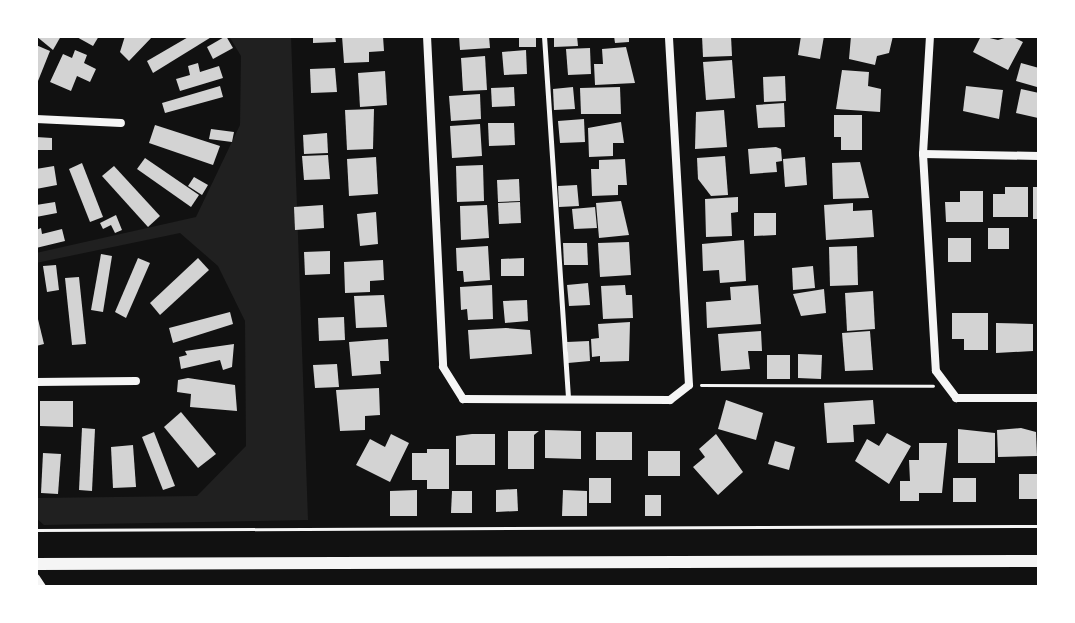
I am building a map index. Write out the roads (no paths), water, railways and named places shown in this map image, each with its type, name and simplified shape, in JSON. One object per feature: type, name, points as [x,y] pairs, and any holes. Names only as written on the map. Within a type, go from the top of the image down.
[{"type":"main road","points":[[36,564],[1039,561]]},
{"type":"street","points":[[427,36],[443,367],[463,399],[670,400],[689,385],[669,36]]},
{"type":"street","points":[[930,36],[923,154],[936,371],[956,398],[1039,398]]},
{"type":"street","points":[[36,119],[121,123]]},
{"type":"street","points":[[923,154],[1039,156]]},
{"type":"street","points":[[36,382],[136,381]]},
{"type":"street","points":[[36,578],[42,587]]},
{"type":"lane","points":[[544,36],[568,399]]}]
